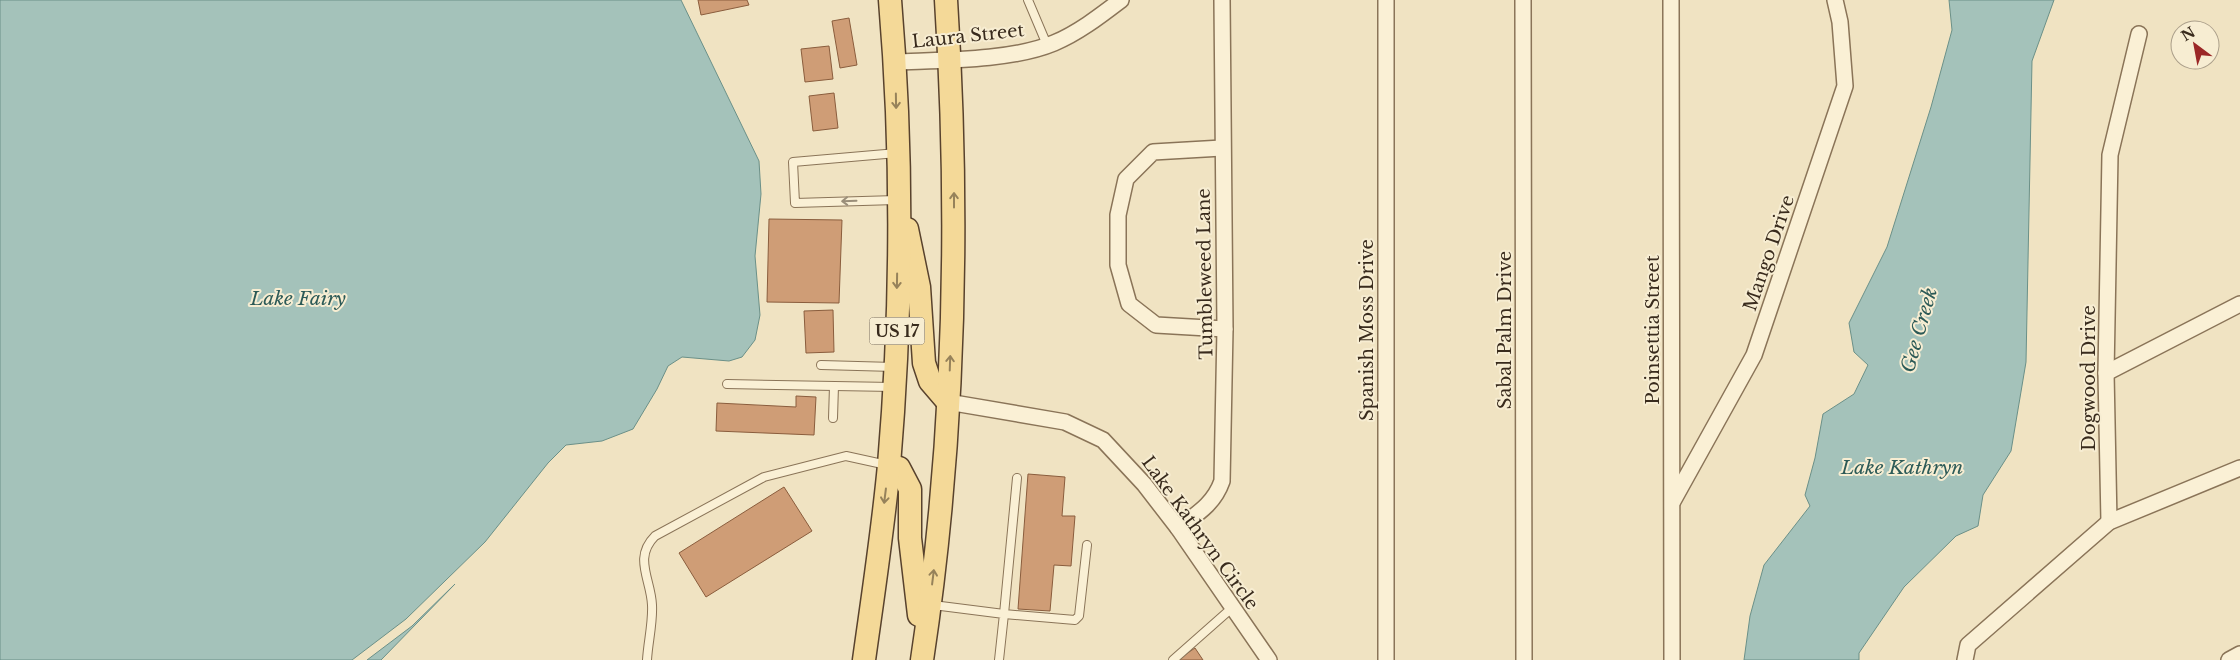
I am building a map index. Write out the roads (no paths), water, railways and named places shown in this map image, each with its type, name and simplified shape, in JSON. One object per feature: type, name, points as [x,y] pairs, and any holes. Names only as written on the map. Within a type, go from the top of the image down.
[{"type":"main road","name":"US 17","points":[[864,660],[889,465],[894,377],[898,195],[895,62],[890,0]]},
{"type":"main road","name":"US 17","points":[[923,656],[938,531],[948,402],[954,262],[950,59],[946,0]]},
{"type":"main road","points":[[898,195],[919,287],[924,363],[930,381],[948,402]]},
{"type":"main road","points":[[889,465],[899,468],[906,477],[910,489],[910,538],[923,656]]},
{"type":"street","name":"Laura Street","points":[[895,62],[1022,52],[1047,45],[1093,22],[1121,0]]},
{"type":"street","name":"Tumbleweed Lane","points":[[1178,528],[1210,504],[1218,494],[1222,481],[1225,329],[1222,0]]},
{"type":"street","name":"Spanish Moss Drive","points":[[1386,0],[1386,660]]},
{"type":"street","name":"Sabal Palm Drive","points":[[1523,0],[1524,660]]},
{"type":"street","name":"Poinsettia Street","points":[[1671,0],[1672,660]]},
{"type":"street","name":"Mango Drive","points":[[1673,503],[1754,355],[1845,86],[1840,22],[1835,0]]},
{"type":"street","name":"Dogwood Drive","points":[[2109,522],[2106,373],[2110,154],[2139,34]]},
{"type":"street","points":[[1222,148],[1153,152],[1126,178],[1118,215],[1118,265],[1129,304],[1156,325],[1225,329]]},
{"type":"street","points":[[2106,373],[2240,304]]},
{"type":"street","name":"Lake Kathryn Circle","points":[[948,402],[1065,422],[1085,430],[1102,440],[1119,456],[1178,528],[1269,660]]},
{"type":"street","points":[[1965,660],[1968,645],[2109,522],[2240,468]]},
{"type":"street","points":[[2229,660],[2240,654]]},
{"type":"lane","points":[[1039,0],[1030,2],[1047,45]]},
{"type":"lane","points":[[897,153],[793,162],[795,203],[898,195]]},
{"type":"lane","points":[[821,365],[894,377]]},
{"type":"lane","points":[[727,384],[834,386],[894,377]]},
{"type":"lane","points":[[834,386],[834,418]]},
{"type":"lane","points":[[647,660],[652,605],[642,558],[649,542],[655,536],[764,477],[846,456],[889,465]]},
{"type":"lane","points":[[999,660],[1017,478]]},
{"type":"lane","points":[[929,604],[1004,614],[1074,620],[1079,616],[1087,545]]},
{"type":"lane","points":[[1173,660],[1233,608]]},
{"type":"water","name":"Lake Fairy","points":[[0,0],[681,0],[759,161],[761,194],[755,256],[760,315],[755,340],[742,357],[729,361],[682,357],[668,366],[657,389],[633,429],[602,441],[566,445],[548,463],[485,542],[406,619],[352,660],[0,660]]},
{"type":"water","name":"Lake Kathryn","points":[[1949,0],[2054,0],[2032,61],[2026,362],[2011,451],[1983,495],[1978,526],[1956,536],[1904,587],[1859,653],[1859,660],[1744,660],[1750,616],[1764,565],[1810,506],[1805,495],[1815,458],[1823,414],[1854,394],[1868,365],[1854,352],[1849,323],[1887,247],[1931,107],[1952,30]]},
{"type":"water","points":[[455,584],[381,660],[367,660],[412,626]]},
{"type":"water label","name":"Gee Creek","points":[[1919,330]]}]
